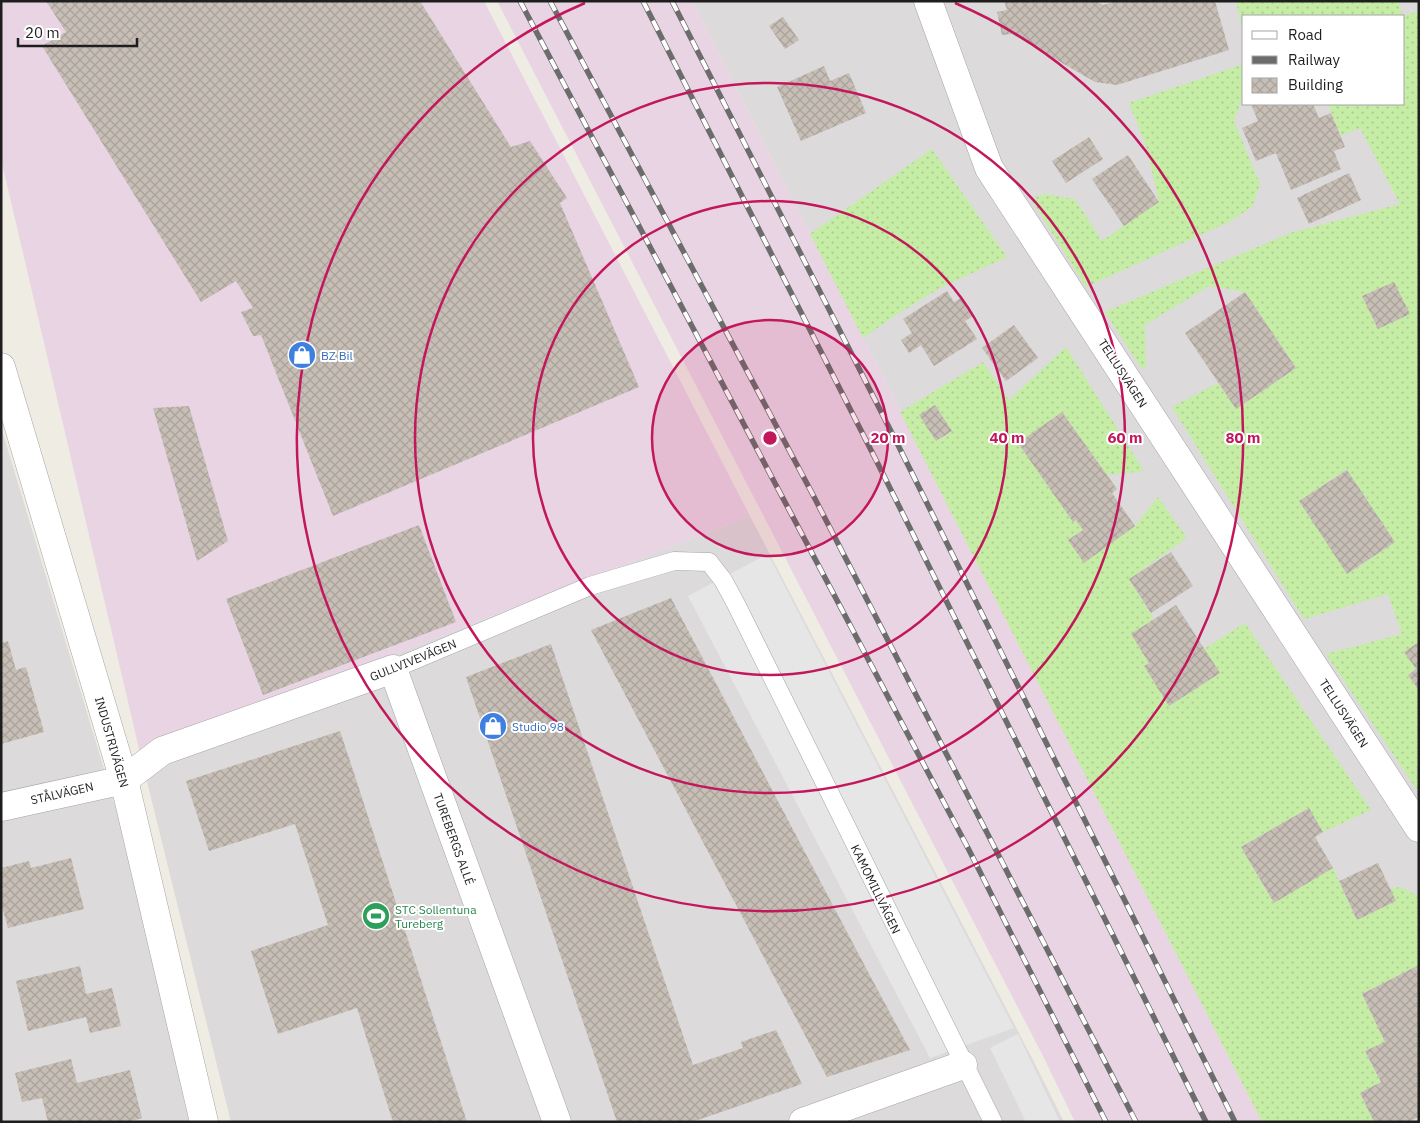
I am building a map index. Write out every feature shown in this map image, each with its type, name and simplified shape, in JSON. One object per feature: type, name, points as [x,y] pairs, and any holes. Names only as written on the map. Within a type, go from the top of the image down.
[{"type":"street","name":"TELLUSVÄGEN","points":[[928,1],[989,168],[1419,828]]},
{"type":"street","name":"INDUSTRIVÄGEN","points":[[1,367],[124,780],[204,1122]]},
{"type":"street","name":"GULLVIVEVÄGEN","points":[[124,780],[162,751],[393,669]]},
{"type":"street","name":"TUREBERGS ALLÉ","points":[[393,669],[557,1122]]},
{"type":"street","name":"STÅLVÄGEN","points":[[1,807],[124,780]]},
{"type":"street","points":[[803,1122],[964,1065]]},
{"type":"lane","name":"GULLVIVEVÄGEN","points":[[393,669],[590,586],[674,561],[709,562]]},
{"type":"lane","name":"KAMOMILLVÄGEN","points":[[709,562],[723,580],[740,613],[992,1122]]},
{"type":"shaded area","points":[[1,1],[484,1],[750,516],[140,753],[1,159]]},
{"type":"shaded area","points":[[497,1],[692,1],[1262,1122],[1075,1122],[1043,1056]]},
{"type":"shaded area","points":[[692,1],[1419,1],[1419,1122],[1262,1122]]},
{"type":"shaded area","points":[[1,427],[125,839],[189,1122],[1,1122]]},
{"type":"shaded area","points":[[750,516],[1064,1122],[231,1122],[140,753]]},
{"type":"shaded area","points":[[768,554],[1014,1028],[930,1058],[688,596]]},
{"type":"shaded area","points":[[1018,1034],[1060,1122],[1026,1122],[990,1048]]},
{"type":"green space","points":[[1236,1],[1398,1],[1403,15],[1242,15],[1242,27]]},
{"type":"green space","points":[[1419,11],[1419,642],[1404,652],[1416,669],[1408,675],[1419,690],[1419,793],[1326,654],[1402,634],[1388,594],[1304,619],[1172,407],[1218,383],[1236,409],[1296,368],[1245,292],[1209,286],[1145,325],[1146,367],[1142,369],[1105,312],[1290,233],[1400,204],[1360,128],[1341,136],[1328,105],[1405,105],[1405,15]],"holes":[[[1346,470],[1395,542],[1348,574],[1299,501]]]},
{"type":"green space","points":[[1242,65],[1242,99],[1234,121],[1260,184],[1252,207],[1229,222],[1086,287],[1031,199],[1044,194],[1075,199],[1102,241],[1159,201],[1146,146],[1129,103]]},
{"type":"green space","points":[[932,149],[1007,257],[942,287],[863,338],[810,234]]},
{"type":"green space","points":[[1066,347],[1144,471],[1107,475],[1062,412],[1018,443],[1073,521],[1076,520],[1083,530],[1068,540],[1084,562],[1135,526],[1158,497],[1187,538],[1129,579],[1154,619],[1131,634],[1149,663],[1144,666],[1170,705],[1220,673],[1204,649],[1245,623],[1371,810],[1323,832],[1308,808],[1241,847],[1273,902],[1333,868],[1357,920],[1396,901],[1390,889],[1400,887],[1419,896],[1419,965],[1362,994],[1385,1042],[1365,1052],[1381,1082],[1360,1093],[1374,1122],[1262,1122],[900,412],[983,362],[1009,400]],"holes":[[[935,405],[952,432],[936,441],[920,415]]]},
{"type":"building","points":[[46,1],[420,1],[511,147],[530,141],[567,198],[560,203],[639,387],[333,516],[261,335],[253,336],[241,312],[253,308],[236,281],[201,302],[42,46],[66,32]]},
{"type":"building","points":[[1004,1],[1097,1],[1103,5],[1116,1],[1215,1],[1229,50],[1117,85],[1095,82],[1012,34],[1002,35],[997,12],[1007,10]]},
{"type":"building","points":[[783,17],[799,40],[785,49],[769,26]]},
{"type":"building","points":[[824,66],[830,81],[849,73],[866,113],[801,141],[777,87]]},
{"type":"building","points":[[1251,105],[1313,105],[1319,118],[1331,113],[1345,147],[1334,151],[1341,169],[1291,190],[1276,153],[1256,161],[1242,128],[1258,121]]},
{"type":"building","points":[[1089,137],[1103,159],[1066,183],[1052,161]]},
{"type":"building","points":[[1128,155],[1159,202],[1124,226],[1092,179]]},
{"type":"building","points":[[1349,173],[1361,200],[1309,224],[1297,198]]},
{"type":"building","points":[[1394,282],[1410,314],[1378,329],[1362,296]]},
{"type":"building","points":[[947,291],[954,302],[961,298],[973,316],[965,321],[977,339],[934,366],[921,345],[909,353],[901,340],[912,333],[903,319]]},
{"type":"building","points":[[1245,292],[1296,368],[1236,409],[1185,333]]},
{"type":"building","points":[[1014,325],[1038,358],[1006,381],[982,348]]},
{"type":"building","points":[[935,405],[952,431],[936,441],[919,415]]},
{"type":"building","points":[[189,406],[228,541],[197,561],[153,408]]},
{"type":"building","points":[[1062,412],[1117,489],[1112,493],[1135,526],[1084,563],[1068,540],[1083,530],[1076,520],[1073,522],[1018,443]]},
{"type":"building","points":[[1347,470],[1395,542],[1347,574],[1299,501]]},
{"type":"building","points":[[419,525],[456,622],[263,695],[226,599]]},
{"type":"building","points":[[1171,552],[1193,586],[1151,613],[1129,579]]},
{"type":"building","points":[[671,598],[910,1050],[827,1077],[591,630]]},
{"type":"building","points":[[1176,605],[1220,673],[1169,706],[1144,666],[1149,663],[1131,634]]},
{"type":"building","points":[[8,641],[16,670],[26,667],[44,732],[1,744],[1,643]]},
{"type":"building","points":[[1419,642],[1419,690],[1408,675],[1416,669],[1404,652]]},
{"type":"building","points":[[551,644],[693,1065],[743,1048],[741,1042],[776,1030],[802,1084],[692,1122],[617,1122],[466,677]]},
{"type":"building","points":[[340,731],[467,1122],[393,1122],[357,1008],[278,1034],[251,951],[328,925],[295,824],[209,851],[186,781]]},
{"type":"building","points":[[1309,808],[1323,832],[1315,837],[1333,868],[1274,903],[1241,847]]},
{"type":"building","points":[[71,858],[84,909],[8,928],[1,903],[1,868],[29,861],[31,868]]},
{"type":"building","points":[[1378,863],[1396,901],[1357,920],[1339,881]]},
{"type":"building","points":[[1419,965],[1419,1031],[1417,1032],[1419,1036],[1419,1117],[1408,1122],[1374,1122],[1360,1093],[1381,1082],[1365,1051],[1385,1042],[1362,994]]},
{"type":"building","points":[[80,966],[86,994],[112,988],[121,1026],[90,1033],[86,1017],[28,1031],[16,981]]},
{"type":"building","points":[[71,1059],[77,1083],[130,1070],[142,1118],[128,1122],[48,1122],[42,1098],[22,1102],[15,1073]]},
{"type":"railway","points":[[520,1],[969,850],[1106,1122]]},
{"type":"railway","points":[[550,1],[812,493],[1136,1122]]},
{"type":"railway","points":[[643,1],[876,460],[1206,1122]]},
{"type":"railway","points":[[672,1],[897,443],[1235,1122]]},
{"type":"place","name":"BZ Bil","points":[[302,355]]},
{"type":"place","name":"Studio 98","points":[[493,726]]},
{"type":"place","name":"STC Sollentuna Tureberg","points":[[376,916]]}]
